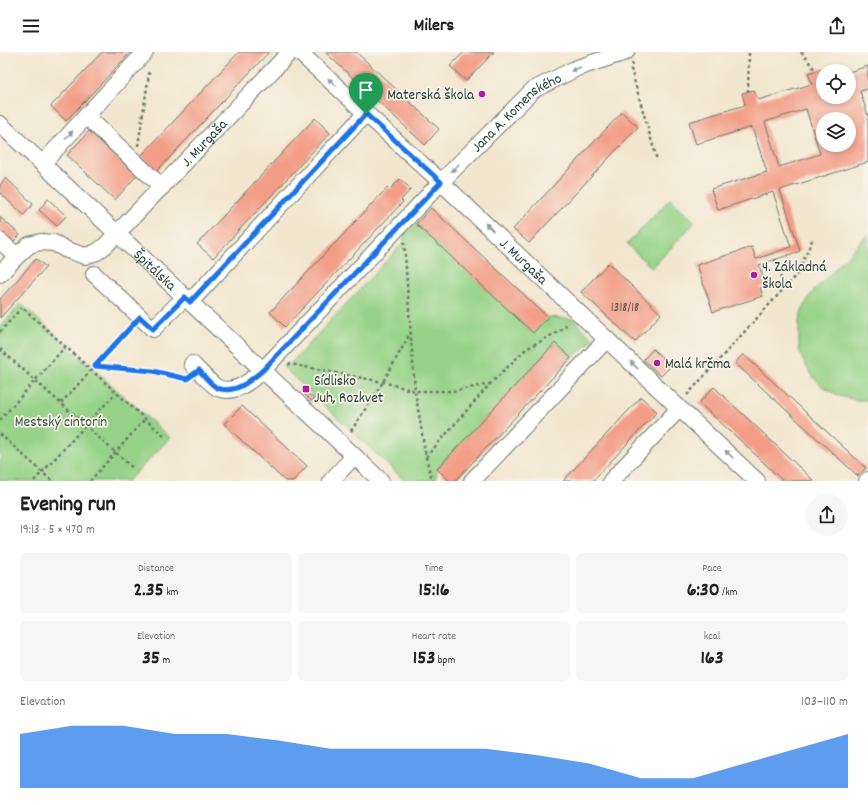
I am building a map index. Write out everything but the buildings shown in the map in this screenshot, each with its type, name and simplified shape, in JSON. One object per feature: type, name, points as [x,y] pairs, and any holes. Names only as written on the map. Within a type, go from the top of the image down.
[{"type":"street","name":"J. Murgaša","points":[[0,274],[16,256],[29,246],[41,242],[54,243],[67,250],[85,256],[97,252],[118,234],[290,52]]},
{"type":"street","name":"J. Murgaša","points":[[299,52],[441,182],[753,480]]},
{"type":"street","name":"Jana A. Komenského","points":[[441,182],[533,90],[577,68],[630,55]]},
{"type":"street","points":[[42,163],[142,56]]},
{"type":"street","points":[[94,274],[153,329],[187,299],[366,114]]},
{"type":"street","points":[[86,116],[162,187]]},
{"type":"street","name":"Špitálska","points":[[0,124],[381,481]]},
{"type":"street","points":[[195,367],[217,388],[230,390],[251,380],[263,370],[441,182]]},
{"type":"street","points":[[0,241],[16,256]]},
{"type":"street","points":[[472,481],[606,339]]},
{"type":"street","points":[[611,481],[674,414],[677,406]]},
{"type":"street","points":[[331,481],[354,456]]},
{"type":"path","points":[[748,92],[749,52]]},
{"type":"path","points":[[801,52],[816,70]]},
{"type":"path","points":[[630,55],[631,69],[657,160]]},
{"type":"path","points":[[135,163],[149,74],[142,56]]},
{"type":"path","points":[[403,222],[415,391],[426,457],[433,481]]},
{"type":"path","points":[[677,406],[798,273],[813,238]]},
{"type":"path","points":[[776,259],[784,288]]},
{"type":"path","points":[[0,332],[22,307],[165,437]]},
{"type":"path","points":[[61,404],[140,317]]},
{"type":"path","points":[[426,457],[490,384],[526,349],[561,330],[573,319]]},
{"type":"path","points":[[351,430],[383,382],[411,332]]},
{"type":"path","points":[[0,420],[65,347]]},
{"type":"path","points":[[0,349],[134,469]]},
{"type":"path","points":[[283,367],[290,364],[383,382],[415,391],[453,391],[490,384]]},
{"type":"path","points":[[95,366],[153,371],[187,379],[195,367]]},
{"type":"path","points":[[34,481],[116,393]]},
{"type":"path","points":[[90,481],[145,419]]},
{"type":"path","points":[[0,434],[52,481]]},
{"type":"green space","points":[[670,199],[695,222],[652,268],[627,244]]},
{"type":"green space","points":[[403,222],[416,224],[532,332],[548,317],[573,319],[594,340],[571,358],[555,343],[437,469],[436,481],[405,481],[283,367],[290,364],[404,242]]},
{"type":"green space","points":[[868,234],[868,400],[857,400],[839,396],[822,386],[809,371],[799,349],[799,322],[802,311],[811,294]]},
{"type":"green space","name":"Mestský cintorín","points":[[21,304],[170,438],[128,481],[0,481],[0,327]]},
{"type":"place","name":"Materská škola","points":[[482,94]]},
{"type":"place","name":"4. Základná škola","points":[[754,275]]},
{"type":"place","name":"Malá krčma","points":[[657,363]]},
{"type":"place","name":"Sídlisko Juh, Rozkvet","points":[[306,389]]},
{"type":"route","points":[[366,114],[441,182],[263,370],[251,380],[230,390],[217,388],[199,370],[187,379],[153,371],[95,366],[140,317],[153,329],[185,297],[190,302],[366,114]]}]
